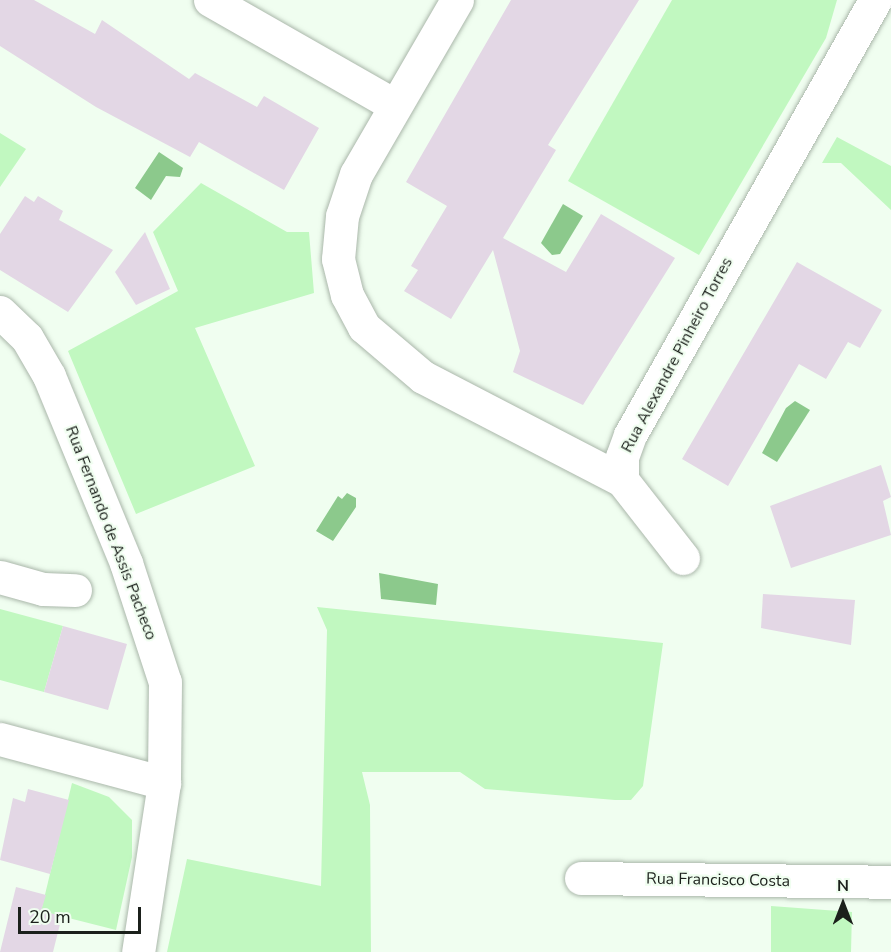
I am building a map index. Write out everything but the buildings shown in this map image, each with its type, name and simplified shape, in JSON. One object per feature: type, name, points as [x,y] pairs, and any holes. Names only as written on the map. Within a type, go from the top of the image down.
[{"type":"street","points":[[210,0],[394,105]]},
{"type":"street","points":[[457,0],[356,174],[342,216],[338,259],[347,295],[364,327],[423,377],[622,480],[683,558]]},
{"type":"street","name":"Rua Alexandre Pinheiro Torres","points":[[622,480],[622,457],[630,435],[875,0]]},
{"type":"street","name":"Rua Fernando de Assis Pacheco","points":[[0,312],[27,338],[49,376],[151,628],[165,682],[164,783],[138,952]]},
{"type":"street","points":[[0,577],[43,589],[75,590]]},
{"type":"street","points":[[0,739],[164,783]]},
{"type":"street","name":"Rua Francisco Costa","points":[[581,878],[891,882]]},
{"type":"shaded area","points":[[672,0],[837,0],[826,38],[699,255],[568,181]]},
{"type":"shaded area","points":[[0,133],[26,149],[0,187]]},
{"type":"shaded area","points":[[837,137],[891,166],[891,210],[841,163],[822,163]]},
{"type":"shaded area","points":[[159,152],[183,168],[180,177],[166,176],[151,200],[135,188]]},
{"type":"shaded area","points":[[201,183],[287,232],[309,232],[314,293],[195,328],[255,466],[136,514],[68,351],[178,291],[153,232]]},
{"type":"shaded area","points":[[563,204],[583,216],[560,254],[552,255],[541,243]]},
{"type":"shaded area","points":[[795,401],[810,410],[777,462],[762,453],[786,408]]},
{"type":"shaded area","points":[[347,493],[356,498],[356,507],[333,541],[316,531],[338,496],[342,499]]},
{"type":"shaded area","points":[[379,573],[438,584],[436,605],[381,599]]},
{"type":"shaded area","points":[[317,607],[663,643],[643,786],[631,800],[615,800],[485,789],[460,772],[362,772],[370,805],[371,952],[167,952],[187,859],[321,886],[327,630]]},
{"type":"shaded area","points":[[0,609],[63,626],[44,692],[0,680]]},
{"type":"shaded area","points":[[72,783],[109,797],[132,820],[132,857],[116,930],[41,911]]},
{"type":"shaded area","points":[[771,906],[852,912],[851,952],[771,952]]}]
